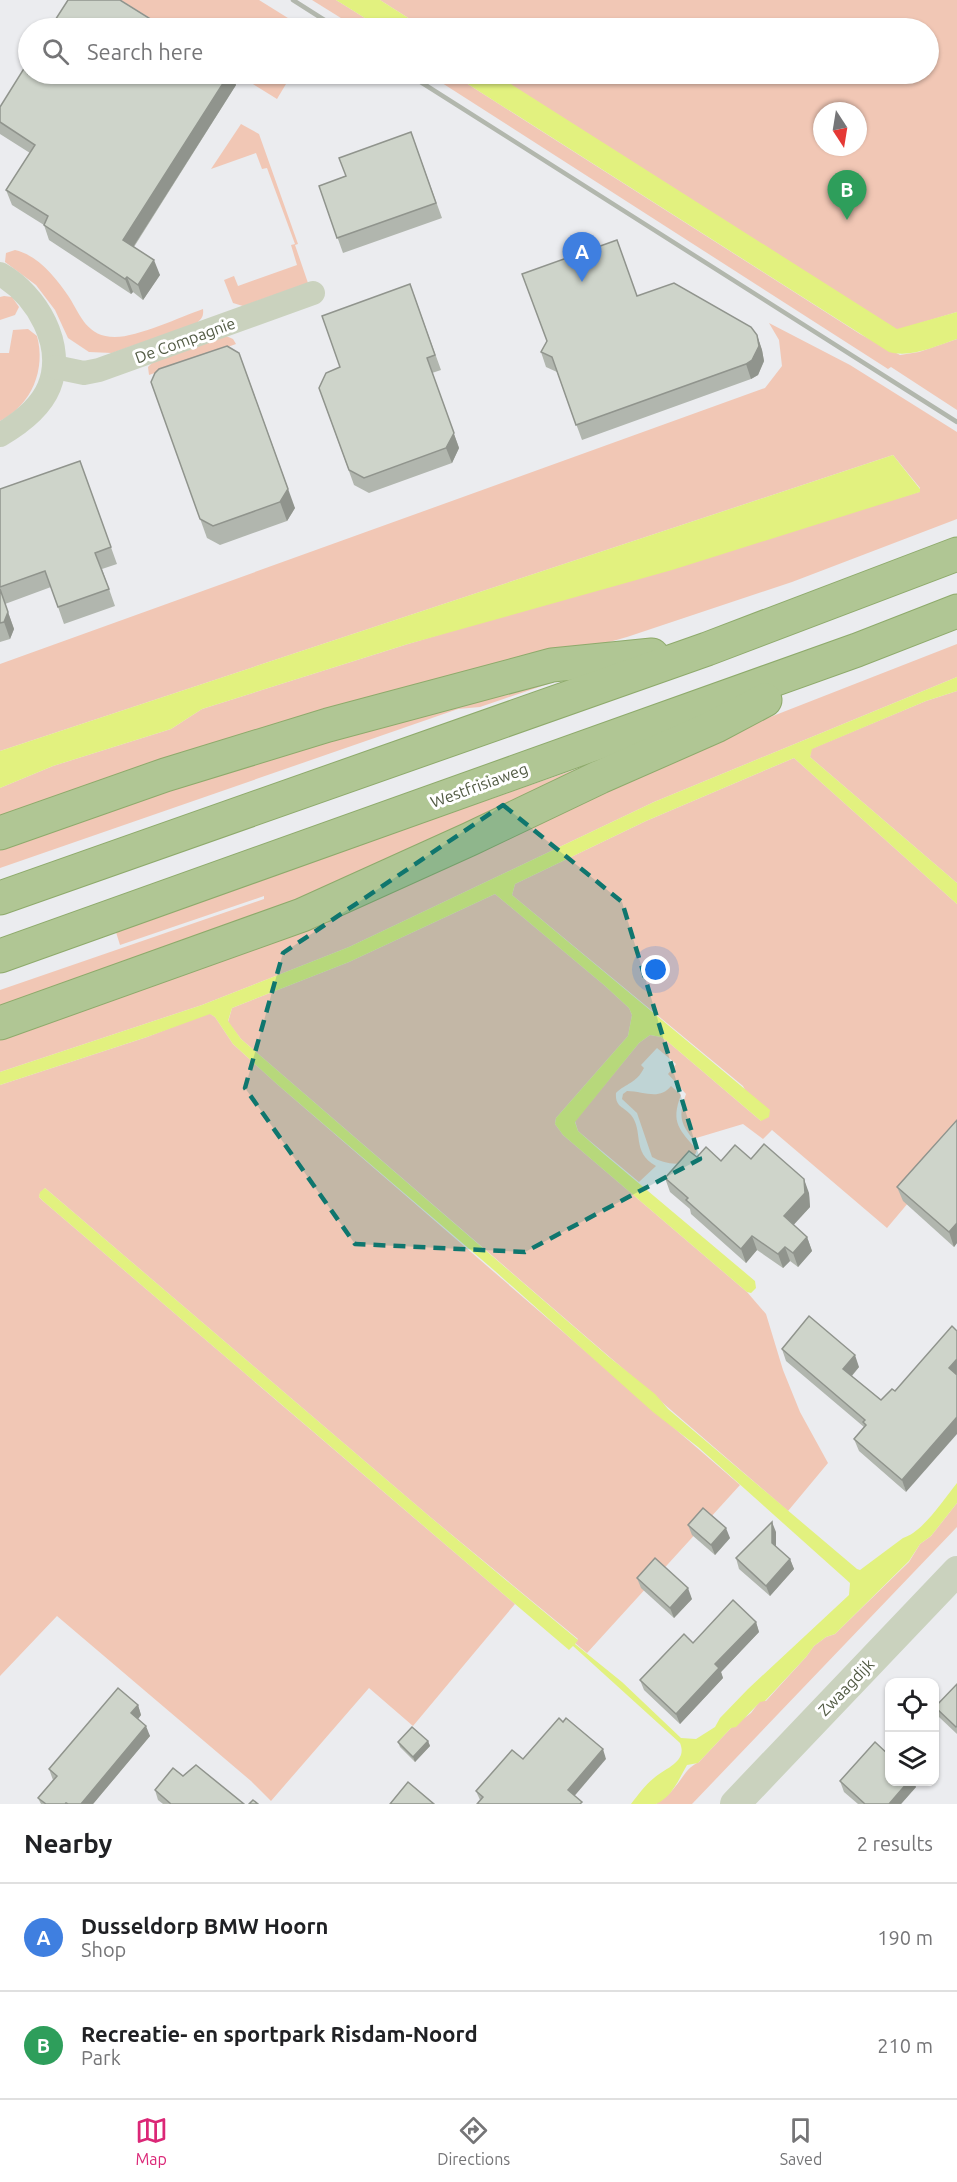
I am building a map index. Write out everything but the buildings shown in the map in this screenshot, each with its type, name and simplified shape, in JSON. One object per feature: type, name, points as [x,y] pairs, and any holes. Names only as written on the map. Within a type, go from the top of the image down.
[{"type":"highway","points":[[0,898],[707,649],[957,554]]},
{"type":"highway","name":"Westfrisiaweg","points":[[0,956],[856,650],[957,611]]},
{"type":"highway","points":[[0,833],[165,775],[306,732],[552,665],[707,649]]},
{"type":"highway","points":[[0,1023],[311,910],[716,726],[856,650]]},
{"type":"street","points":[[0,274],[25,293],[42,316],[51,342],[55,367],[48,389],[36,407],[22,421],[0,435]]},
{"type":"street","name":"De Compagnie","points":[[55,367],[84,373],[99,370],[313,293]]},
{"type":"street","name":"Zwaagdijk","points":[[735,1804],[957,1571]]},
{"type":"highlighted area","points":[[503,805],[622,902],[700,1159],[525,1252],[355,1244],[245,1088],[283,953]]},
{"type":"shaded area","points":[[121,0],[259,0],[288,18],[150,18]]},
{"type":"shaded area","points":[[312,0],[336,0],[365,18],[341,18]]},
{"type":"shaded area","points":[[336,0],[380,0],[408,18],[365,18]]},
{"type":"shaded area","points":[[380,0],[957,0],[957,312],[897,330],[510,84],[939,84],[939,18],[408,18]]},
{"type":"shaded area","points":[[253,84],[286,84],[277,99]]},
{"type":"shaded area","points":[[444,84],[468,84],[860,334],[900,355],[919,352],[957,339],[957,410],[891,367],[888,369]]},
{"type":"shaded area","points":[[468,84],[511,84],[897,329],[957,312],[957,339],[915,352],[889,352]]},
{"type":"shaded area","points":[[241,124],[259,134],[298,244],[295,245],[308,283],[243,306],[233,303],[224,280],[234,276],[238,286],[297,265],[291,245],[295,244],[267,168],[262,169],[256,153],[211,169]]},
{"type":"shaded area","points":[[15,250],[39,262],[64,290],[86,324],[105,336],[135,334],[203,309],[202,316],[195,324],[112,353],[89,352],[68,338],[55,310],[36,285],[5,262],[6,253]]},
{"type":"shaded area","points":[[0,297],[12,297],[19,307],[15,315],[0,320]]},
{"type":"shaded area","points":[[769,323],[850,365],[957,432],[957,519],[792,582],[627,637],[514,669],[0,826],[0,788],[53,766],[171,729],[202,709],[408,644],[919,492],[920,488],[893,455],[0,751],[0,664],[765,388],[782,366],[779,340]]},
{"type":"shaded area","points":[[28,329],[37,336],[40,361],[38,373],[34,385],[21,406],[0,421],[0,353],[9,353],[13,330]]},
{"type":"shaded area","points":[[226,336],[233,339],[236,344],[149,375],[148,367],[153,362]]},
{"type":"shaded area","points":[[893,455],[920,492],[672,570],[408,644],[202,709],[171,729],[53,766],[0,788],[0,751]]},
{"type":"shaded area","points":[[957,644],[957,677],[654,802],[349,947],[202,1005],[0,1072],[0,1030],[650,764]]},
{"type":"shaded area","points":[[546,677],[548,684],[480,707],[458,709],[0,868],[0,848],[244,766]]},
{"type":"shaded area","points":[[957,677],[957,691],[926,701],[812,749],[810,757],[957,883],[957,904],[794,758],[646,821],[515,884],[512,895],[770,1110],[769,1117],[761,1121],[667,1041],[650,1035],[639,1043],[575,1122],[578,1131],[604,1154],[755,1281],[756,1288],[751,1293],[747,1292],[563,1135],[555,1124],[556,1118],[628,1036],[632,1015],[629,1008],[604,985],[495,894],[349,962],[232,1008],[228,1021],[241,1039],[609,1357],[655,1394],[668,1409],[857,1569],[860,1570],[918,1529],[957,1483],[957,1503],[931,1536],[920,1544],[909,1561],[835,1634],[826,1637],[814,1646],[765,1701],[760,1702],[736,1727],[731,1728],[698,1763],[687,1765],[674,1787],[662,1801],[656,1804],[631,1804],[651,1781],[678,1760],[682,1750],[680,1743],[573,1646],[569,1650],[43,1201],[39,1197],[40,1192],[45,1188],[578,1640],[575,1644],[622,1682],[681,1738],[696,1739],[715,1727],[720,1718],[748,1689],[849,1595],[850,1583],[698,1447],[653,1412],[495,1271],[278,1085],[233,1044],[215,1017],[210,1014],[0,1085],[0,1072],[202,1005],[349,947],[654,802]]},
{"type":"shaded area","points":[[957,691],[957,883],[810,757],[811,749],[926,701]]},
{"type":"shaded area","points":[[794,758],[957,904],[957,1145],[887,1228],[772,1130],[763,1139],[743,1124],[693,1139],[685,1128],[682,1118],[682,1107],[686,1094],[668,1074],[676,1064],[657,1048],[641,1065],[644,1068],[638,1077],[616,1093],[618,1104],[635,1121],[643,1154],[656,1166],[639,1182],[578,1131],[575,1121],[639,1043],[650,1035],[667,1041],[761,1121],[743,1086],[512,895],[515,884],[646,821]]},
{"type":"shaded area","points":[[597,762],[444,843],[0,1012],[0,990],[264,899],[264,896],[120,945],[115,929]]},
{"type":"shaded area","points":[[495,894],[629,1008],[632,1015],[628,1036],[556,1118],[555,1124],[563,1135],[747,1292],[766,1314],[783,1370],[800,1412],[828,1463],[788,1511],[241,1039],[228,1022],[232,1008],[349,962]]},
{"type":"shaded area","points":[[209,1013],[215,1017],[233,1044],[278,1085],[740,1485],[587,1653],[575,1643],[578,1639],[429,1516],[45,1188],[39,1197],[43,1201],[515,1604],[413,1726],[369,1688],[271,1801],[251,1781],[57,1616],[0,1676],[0,1085],[147,1037]]},
{"type":"shaded area","points":[[671,1086],[681,1095],[676,1113],[678,1126],[697,1150],[689,1160],[678,1164],[652,1157],[637,1113],[622,1099],[623,1094],[627,1091],[656,1094],[666,1091]]},
{"type":"shaded area","points":[[957,1503],[957,1527],[692,1804],[656,1804],[671,1792],[688,1770],[699,1762],[731,1728],[751,1713],[760,1701],[766,1701],[814,1646],[826,1637],[835,1634],[909,1562],[920,1544],[931,1536]]},
{"type":"railway","points":[[293,0],[321,18]]},
{"type":"railway","points":[[424,84],[957,422]]},
{"type":"place","name":"Recreatie- en sportpark Risdam-Noord","points":[[847,220]]},
{"type":"place","name":"Dusseldorp BMW Hoorn","points":[[582,282]]}]
